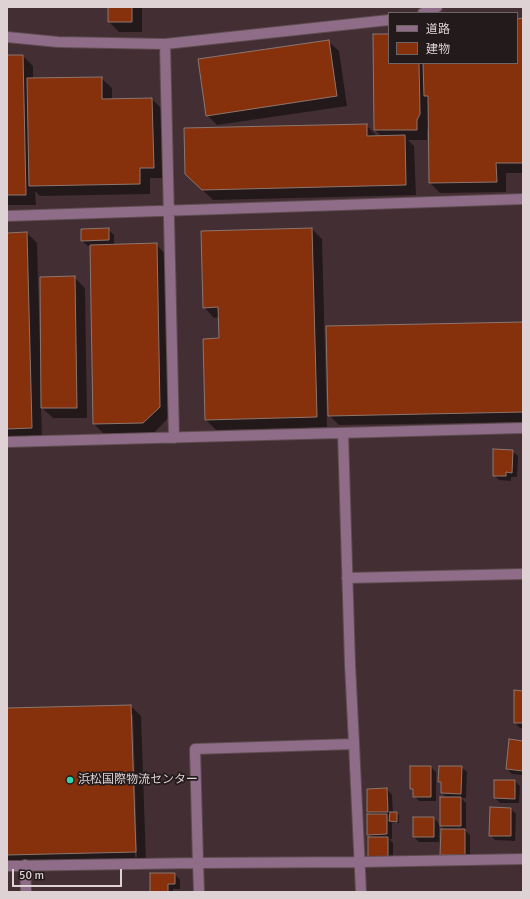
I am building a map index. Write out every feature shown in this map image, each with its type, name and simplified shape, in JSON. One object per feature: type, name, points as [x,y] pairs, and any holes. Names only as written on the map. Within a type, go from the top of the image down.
[{"type":"street","points":[[425,12],[437,7]]},
{"type":"street","points":[[7,37],[58,42],[165,44],[388,20]]},
{"type":"street","points":[[165,44],[174,438]]},
{"type":"street","points":[[7,216],[523,199]]},
{"type":"street","points":[[7,442],[523,428]]},
{"type":"street","points":[[343,433],[350,664],[360,862],[360,892]]},
{"type":"street","points":[[347,578],[523,574]]},
{"type":"street","points":[[199,892],[194,749],[354,744]]},
{"type":"street","points":[[7,866],[523,859]]},
{"type":"street","points":[[25,865],[26,892]]},
{"type":"building","points":[[108,7],[132,7],[132,22],[108,22]]},
{"type":"building","points":[[523,18],[523,163],[496,163],[497,182],[429,183],[428,96],[424,96],[423,64],[518,64],[518,19]]},
{"type":"building","points":[[373,34],[388,34],[388,64],[419,64],[420,114],[417,120],[417,130],[374,130]]},
{"type":"building","points":[[329,40],[337,96],[206,116],[198,59]]},
{"type":"building","points":[[7,55],[23,55],[26,195],[7,195]]},
{"type":"building","points":[[102,77],[102,99],[152,98],[154,168],[140,168],[140,184],[29,186],[27,78]]},
{"type":"building","points":[[367,124],[367,136],[405,135],[406,185],[202,190],[185,174],[184,128]]},
{"type":"building","points":[[109,228],[109,240],[81,241],[81,229]]},
{"type":"building","points":[[312,228],[317,417],[205,420],[203,339],[219,338],[218,307],[203,308],[201,231]]},
{"type":"building","points":[[27,232],[32,428],[7,429],[7,233]]},
{"type":"building","points":[[157,243],[160,407],[143,423],[93,424],[90,245]]},
{"type":"building","points":[[75,276],[77,408],[41,408],[40,277]]},
{"type":"building","points":[[523,322],[523,412],[328,416],[326,326]]},
{"type":"building","points":[[493,449],[513,450],[512,473],[506,472],[506,476],[493,476]]},
{"type":"building","points":[[514,690],[523,691],[523,723],[514,723]]},
{"type":"building","name":"浜松国際物流センター","points":[[131,705],[136,852],[7,855],[7,708]]},
{"type":"building","points":[[509,739],[523,741],[523,771],[506,769]]},
{"type":"building","points":[[410,766],[431,766],[431,797],[413,797],[413,789],[410,789]]},
{"type":"building","points":[[439,766],[462,766],[461,794],[441,793],[441,782],[438,782]]},
{"type":"building","points":[[494,780],[515,780],[515,799],[494,798]]},
{"type":"building","points":[[387,788],[388,812],[367,812],[367,789]]},
{"type":"building","points":[[440,797],[461,797],[461,826],[440,826]]},
{"type":"building","points":[[490,807],[511,808],[511,836],[489,836]]},
{"type":"building","points":[[390,812],[397,812],[397,822],[389,821]]},
{"type":"building","points":[[367,814],[387,814],[387,834],[367,835]]},
{"type":"building","points":[[413,817],[434,817],[434,837],[413,837]]},
{"type":"building","points":[[441,829],[465,829],[465,855],[440,855]]},
{"type":"building","points":[[368,837],[388,837],[388,857],[368,857]]},
{"type":"building","points":[[150,873],[175,873],[175,884],[168,884],[168,892],[150,892]]},
{"type":"place","name":"浜松国際物流センター","points":[[70,780]]}]
